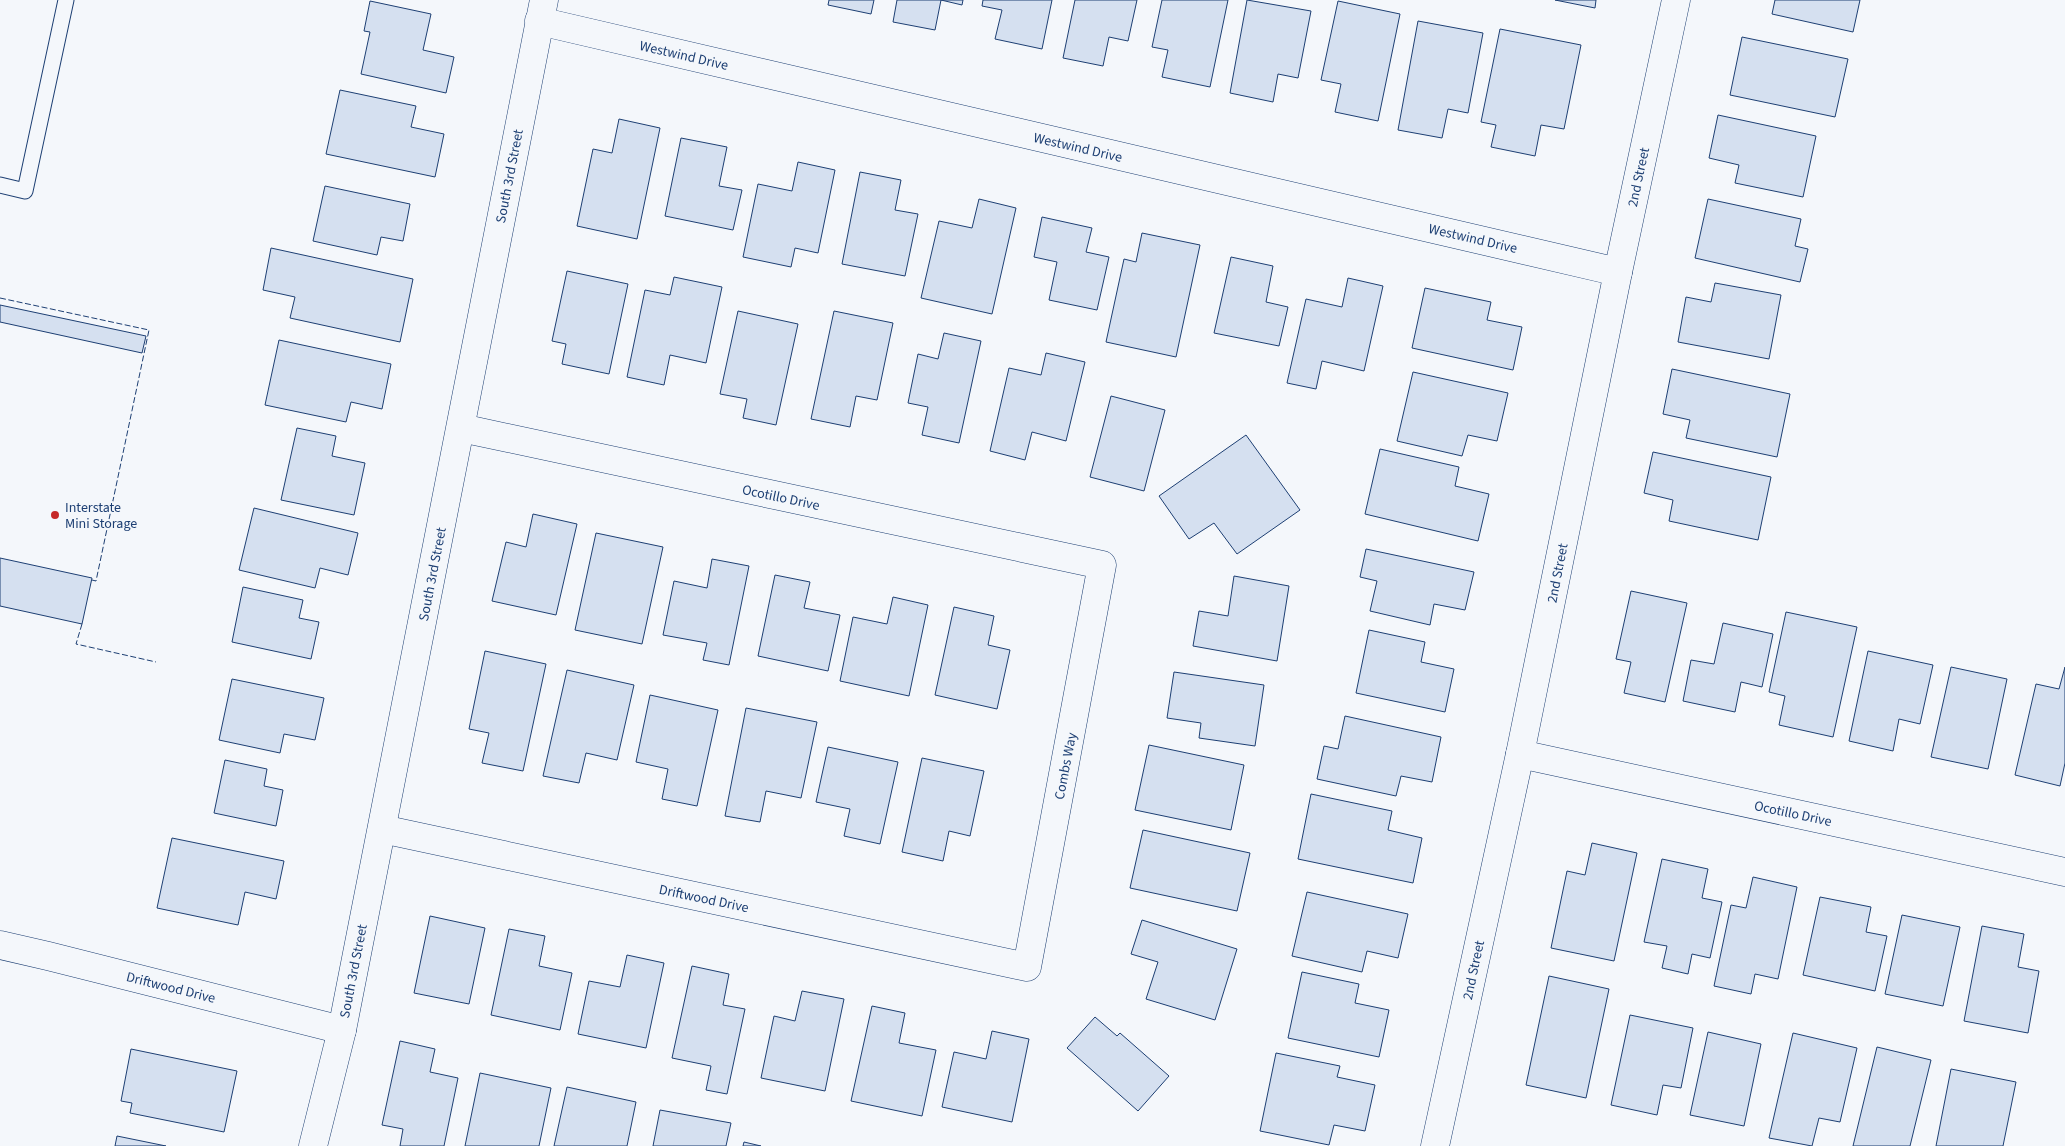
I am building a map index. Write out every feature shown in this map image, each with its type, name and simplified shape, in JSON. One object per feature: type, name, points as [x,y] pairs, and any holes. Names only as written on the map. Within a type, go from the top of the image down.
[{"type":"street","name":"2nd Street","points":[[1438,1145],[1676,0]]},
{"type":"street","name":"Westwind Drive","points":[[541,11],[1618,272]]},
{"type":"street","name":"South 3rd Street","points":[[313,1146],[342,1030],[541,11]]},
{"type":"street","name":"Ocotillo Drive","points":[[460,428],[1102,565]]},
{"type":"street","name":"Combs Way","points":[[1027,967],[1102,565]]},
{"type":"street","name":"Ocotillo Drive","points":[[1520,754],[2065,872]]},
{"type":"street","name":"Driftwood Drive","points":[[382,830],[1027,967]]},
{"type":"street","name":"Driftwood Drive","points":[[0,945],[342,1030]]},
{"type":"lane","points":[[0,186],[25,191],[66,0]]},
{"type":"building","points":[[829,0],[874,0],[871,14],[828,5]]},
{"type":"building","points":[[897,0],[941,0],[935,30],[893,22]]},
{"type":"building","points":[[941,0],[963,0],[962,5]]},
{"type":"building","points":[[983,0],[1052,0],[1042,49],[995,39],[1002,10],[982,6]]},
{"type":"building","points":[[1075,0],[1137,0],[1128,41],[1109,37],[1103,66],[1063,58]]},
{"type":"building","points":[[1162,0],[1228,0],[1210,87],[1162,77],[1168,50],[1152,47]]},
{"type":"building","points":[[1247,0],[1311,11],[1298,78],[1278,74],[1273,102],[1230,93]]},
{"type":"building","points":[[1555,0],[1596,0],[1595,8]]},
{"type":"building","points":[[1775,0],[1860,0],[1853,32],[1772,14]]},
{"type":"building","points":[[370,1],[431,14],[423,50],[454,57],[446,93],[361,74],[370,32],[364,31]]},
{"type":"building","points":[[1338,1],[1400,14],[1378,121],[1335,112],[1341,84],[1321,80]]},
{"type":"building","points":[[1418,21],[1483,33],[1468,113],[1448,109],[1442,138],[1398,130]]},
{"type":"building","points":[[1500,29],[1581,45],[1564,129],[1541,125],[1535,156],[1491,147],[1496,125],[1481,122]]},
{"type":"building","points":[[1742,37],[1848,59],[1835,117],[1730,95]]},
{"type":"building","points":[[340,90],[416,106],[411,127],[444,134],[435,177],[326,154]]},
{"type":"building","points":[[1718,115],[1816,136],[1803,197],[1735,183],[1739,165],[1709,158]]},
{"type":"building","points":[[619,119],[660,128],[637,239],[577,226],[593,149],[612,153]]},
{"type":"building","points":[[681,138],[727,147],[719,186],[742,190],[733,230],[665,216]]},
{"type":"building","points":[[798,162],[835,170],[818,253],[795,248],[791,267],[743,257],[758,184],[792,191]]},
{"type":"building","points":[[860,172],[901,180],[895,210],[918,214],[905,276],[842,264]]},
{"type":"building","points":[[325,186],[410,204],[403,241],[381,237],[377,255],[313,241]]},
{"type":"building","points":[[979,199],[1016,208],[992,314],[921,298],[939,221],[972,228]]},
{"type":"building","points":[[1708,199],[1801,219],[1795,246],[1808,249],[1800,282],[1695,258]]},
{"type":"building","points":[[1042,217],[1092,228],[1086,252],[1109,257],[1097,310],[1049,300],[1057,262],[1034,257]]},
{"type":"building","points":[[1142,233],[1200,245],[1176,357],[1106,342],[1124,259],[1136,262]]},
{"type":"building","points":[[271,248],[413,279],[400,342],[290,318],[295,297],[263,290]]},
{"type":"building","points":[[1231,257],[1273,266],[1266,302],[1288,307],[1279,346],[1214,333]]},
{"type":"building","points":[[567,271],[628,284],[609,374],[562,364],[566,344],[552,341]]},
{"type":"building","points":[[674,277],[722,287],[706,363],[670,355],[664,385],[627,377],[645,290],[670,295]]},
{"type":"building","points":[[1348,278],[1383,286],[1364,371],[1322,361],[1316,389],[1287,383],[1306,299],[1342,307]]},
{"type":"building","points":[[1715,283],[1781,295],[1769,359],[1678,342],[1686,297],[1711,302]]},
{"type":"building","points":[[1425,288],[1491,302],[1487,320],[1522,327],[1513,370],[1412,348]]},
{"type":"building","points":[[0,305],[146,336],[142,353],[0,322]]},
{"type":"building","points":[[738,311],[798,324],[776,425],[743,418],[747,399],[720,394]]},
{"type":"building","points":[[834,311],[893,323],[877,400],[856,396],[850,427],[811,419]]},
{"type":"building","points":[[944,333],[981,341],[959,443],[922,435],[928,407],[908,403],[918,354],[938,359]]},
{"type":"building","points":[[279,340],[391,364],[382,409],[351,402],[346,422],[265,405]]},
{"type":"building","points":[[1046,353],[1085,362],[1066,441],[1032,432],[1025,460],[990,451],[1009,368],[1041,375]]},
{"type":"building","points":[[1672,369],[1790,394],[1777,457],[1686,438],[1690,420],[1663,414]]},
{"type":"building","points":[[1413,372],[1508,393],[1497,441],[1468,435],[1462,456],[1397,441]]},
{"type":"building","points":[[1111,396],[1165,410],[1144,491],[1090,477]]},
{"type":"building","points":[[297,428],[336,436],[332,456],[365,463],[354,515],[281,500]]},
{"type":"building","points":[[1246,435],[1300,510],[1237,554],[1214,523],[1189,539],[1159,496]]},
{"type":"building","points":[[1380,449],[1459,467],[1455,486],[1489,494],[1478,541],[1365,514]]},
{"type":"building","points":[[1653,452],[1771,477],[1758,540],[1669,521],[1673,500],[1644,493]]},
{"type":"building","points":[[254,508],[358,533],[348,575],[320,568],[315,588],[239,570]]},
{"type":"building","points":[[533,514],[577,524],[556,615],[492,601],[506,542],[526,547]]},
{"type":"building","points":[[596,533],[663,547],[642,644],[575,630]]},
{"type":"building","points":[[1366,549],[1474,572],[1465,610],[1434,604],[1430,625],[1370,611],[1377,581],[1360,577]]},
{"type":"building","points":[[0,558],[92,578],[82,624],[0,606]]},
{"type":"building","points":[[712,559],[749,566],[729,665],[703,660],[707,643],[663,635],[674,581],[707,588]]},
{"type":"building","points":[[775,575],[810,582],[804,608],[840,615],[828,671],[758,656]]},
{"type":"building","points":[[1234,576],[1289,586],[1277,661],[1193,646],[1199,611],[1228,616]]},
{"type":"building","points":[[243,587],[303,600],[299,618],[319,622],[311,659],[232,642]]},
{"type":"building","points":[[1631,591],[1687,603],[1665,702],[1624,693],[1631,662],[1616,659]]},
{"type":"building","points":[[893,597],[928,605],[909,696],[840,681],[853,617],[887,624]]},
{"type":"building","points":[[954,607],[994,616],[988,645],[1010,650],[997,709],[935,695]]},
{"type":"building","points":[[1786,612],[1857,627],[1833,737],[1779,725],[1785,696],[1769,692]]},
{"type":"building","points":[[1723,623],[1773,634],[1762,687],[1741,682],[1735,712],[1683,701],[1691,660],[1714,664]]},
{"type":"building","points":[[1369,630],[1425,642],[1421,662],[1454,669],[1445,712],[1356,693]]},
{"type":"building","points":[[485,651],[546,664],[523,771],[482,763],[489,733],[469,729]]},
{"type":"building","points":[[1868,651],[1933,665],[1920,724],[1899,719],[1893,751],[1849,741]]},
{"type":"building","points":[[1951,667],[2007,679],[1988,769],[1931,757]]},
{"type":"building","points":[[2065,667],[2065,763],[2060,786],[2015,775],[2036,684],[2059,689]]},
{"type":"building","points":[[567,670],[634,685],[617,760],[586,753],[579,783],[543,776]]},
{"type":"building","points":[[1174,672],[1264,685],[1255,746],[1199,738],[1201,723],[1167,718]]},
{"type":"building","points":[[232,679],[324,698],[315,740],[284,734],[280,753],[219,740]]},
{"type":"building","points":[[650,695],[718,710],[697,806],[662,799],[668,769],[636,762]]},
{"type":"building","points":[[746,708],[817,722],[801,798],[766,791],[760,822],[725,816]]},
{"type":"building","points":[[1345,716],[1441,737],[1432,782],[1401,776],[1396,796],[1317,779],[1324,746],[1338,749]]},
{"type":"building","points":[[1149,745],[1244,765],[1231,830],[1135,810]]},
{"type":"building","points":[[828,747],[898,762],[880,844],[844,836],[850,809],[816,802]]},
{"type":"building","points":[[922,758],[984,771],[970,836],[949,831],[943,861],[902,852]]},
{"type":"building","points":[[225,760],[267,769],[264,786],[283,790],[276,826],[214,813]]},
{"type":"building","points":[[1311,794],[1392,811],[1388,830],[1422,838],[1413,883],[1298,859]]},
{"type":"building","points":[[1143,830],[1250,853],[1237,911],[1130,888]]},
{"type":"building","points":[[172,838],[284,861],[276,899],[245,892],[238,925],[157,908]]},
{"type":"building","points":[[1592,843],[1637,853],[1614,961],[1551,948],[1567,871],[1585,875]]},
{"type":"building","points":[[1662,859],[1708,869],[1702,898],[1722,902],[1710,958],[1692,954],[1688,974],[1662,968],[1667,946],[1644,942]]},
{"type":"building","points":[[1753,877],[1797,887],[1778,979],[1755,974],[1751,994],[1714,986],[1731,905],[1746,908]]},
{"type":"building","points":[[1307,892],[1408,914],[1398,958],[1367,951],[1362,972],[1292,956]]},
{"type":"building","points":[[1820,897],[1871,907],[1866,932],[1887,936],[1875,991],[1803,975]]},
{"type":"building","points":[[1902,915],[1960,927],[1943,1006],[1885,994]]},
{"type":"building","points":[[430,916],[485,928],[469,1004],[414,993]]},
{"type":"building","points":[[1142,920],[1237,949],[1215,1020],[1146,999],[1158,962],[1131,954]]},
{"type":"building","points":[[1982,926],[2024,934],[2018,967],[2039,971],[2028,1033],[1964,1021]]},
{"type":"building","points":[[509,929],[545,936],[539,966],[572,973],[560,1030],[491,1015]]},
{"type":"building","points":[[627,955],[664,963],[646,1048],[578,1034],[589,981],[620,987]]},
{"type":"building","points":[[692,966],[729,974],[723,1005],[745,1009],[727,1094],[706,1090],[711,1066],[672,1058]]},
{"type":"building","points":[[1302,972],[1359,984],[1355,1003],[1389,1010],[1379,1057],[1288,1038]]},
{"type":"building","points":[[1549,976],[1609,989],[1586,1098],[1526,1085]]},
{"type":"building","points":[[802,991],[844,999],[825,1091],[761,1078],[774,1016],[795,1021]]},
{"type":"building","points":[[872,1006],[905,1013],[899,1043],[936,1050],[922,1116],[851,1101]]},
{"type":"building","points":[[1630,1015],[1693,1028],[1681,1088],[1663,1085],[1657,1115],[1611,1105]]},
{"type":"building","points":[[1095,1017],[1117,1036],[1120,1033],[1169,1076],[1138,1111],[1067,1048]]},
{"type":"building","points":[[992,1031],[1029,1039],[1012,1122],[942,1107],[954,1052],[986,1059]]},
{"type":"building","points":[[1708,1032],[1761,1044],[1744,1126],[1690,1115]]},
{"type":"building","points":[[1793,1033],[1857,1048],[1840,1122],[1819,1118],[1812,1146],[1769,1138]]},
{"type":"building","points":[[400,1041],[435,1049],[430,1072],[458,1078],[444,1146],[400,1146],[403,1129],[382,1125]]},
{"type":"building","points":[[1877,1047],[1931,1060],[1910,1146],[1853,1146]]},
{"type":"building","points":[[131,1049],[237,1071],[224,1132],[130,1113],[132,1103],[121,1101]]},
{"type":"building","points":[[1276,1053],[1340,1066],[1337,1077],[1375,1085],[1365,1131],[1334,1125],[1329,1145],[1260,1131]]},
{"type":"building","points":[[1951,1069],[2016,1082],[2003,1146],[1936,1146]]},
{"type":"building","points":[[480,1073],[551,1088],[539,1146],[465,1146]]},
{"type":"building","points":[[567,1087],[636,1102],[627,1146],[554,1146]]},
{"type":"building","points":[[660,1110],[731,1123],[726,1146],[653,1146]]},
{"type":"building","points":[[117,1136],[166,1146],[115,1146]]},
{"type":"building","points":[[744,1142],[761,1146],[743,1146]]},
{"type":"fence","points":[[0,298],[149,330],[96,581],[92,580]]},
{"type":"fence","points":[[82,624],[76,644],[156,662]]},
{"type":"place","name":"Interstate Mini Storage","points":[[55,515]]}]
